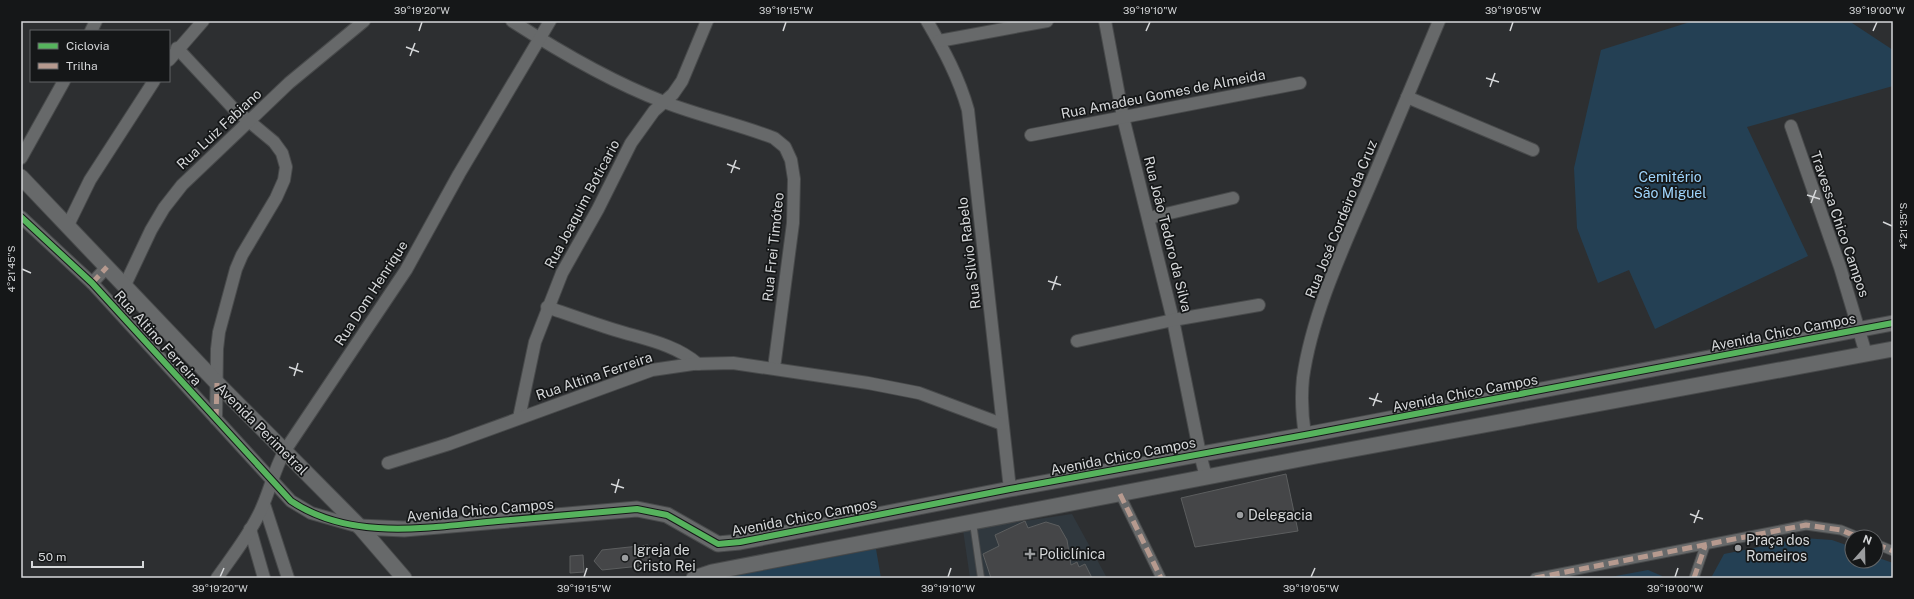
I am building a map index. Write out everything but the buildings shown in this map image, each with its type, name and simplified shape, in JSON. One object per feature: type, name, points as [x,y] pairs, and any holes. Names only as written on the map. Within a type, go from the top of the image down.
[{"type":"street","points":[[92,30],[96,21]]},
{"type":"street","points":[[170,58],[177,48],[203,21]]},
{"type":"street","name":"Rua Luiz Fabiano","points":[[125,285],[151,230],[164,208],[182,185],[248,121],[289,84],[364,21]]},
{"type":"street","name":"Rua Frei Timóteo","points":[[512,21],[538,38],[621,83],[664,102],[774,138],[785,147],[791,160],[794,179],[793,223],[774,368]]},
{"type":"street","name":"Rua Dom Henrique","points":[[217,578],[250,529],[264,504],[271,481],[284,452],[406,270],[538,38],[550,21]]},
{"type":"street","name":"Rua Joaquim Boticario","points":[[519,418],[535,342],[562,273],[598,209],[630,143],[654,111],[674,94],[682,81],[706,21]]},
{"type":"street","name":"Rua Sílvio Rabelo","points":[[927,21],[957,77],[968,110],[1010,489]]},
{"type":"street","points":[[939,41],[1046,21]]},
{"type":"street","name":"Rua João Tedoro da Silva","points":[[1105,21],[1123,117],[1173,320],[1206,477]]},
{"type":"street","name":"Rua José Cordeiro da Cruz","points":[[1305,435],[1302,405],[1303,378],[1310,341],[1345,244],[1439,21]]},
{"type":"street","points":[[177,48],[233,108],[274,142],[282,153],[286,167],[284,180],[276,198],[242,255],[236,269],[219,332],[217,349],[216,419]]},
{"type":"street","points":[[21,158],[63,82]]},
{"type":"street","points":[[68,225],[90,180],[153,82]]},
{"type":"street","name":"Rua Amadeu Gomes de Almeida","points":[[1031,135],[1300,84]]},
{"type":"street","points":[[1407,97],[1533,150]]},
{"type":"street","name":"Travessa Chico Campos","points":[[1791,126],[1840,268],[1860,329],[1866,354]]},
{"type":"street","name":"Avenida Perimetral","points":[[21,177],[217,383],[360,527],[404,578]]},
{"type":"street","points":[[1149,218],[1233,198]]},
{"type":"street","name":"Rua Altino Ferreira","points":[[21,217],[92,283],[291,502],[325,518],[360,527]]},
{"type":"street","points":[[92,283],[107,267]]},
{"type":"street","points":[[1077,341],[1173,320],[1259,305]]},
{"type":"street","points":[[548,307],[586,322],[668,346],[685,354],[698,364]]},
{"type":"street","name":"Avenida Chico Campos","points":[[360,527],[404,529],[637,509],[667,515],[718,544],[726,544],[1010,489],[1557,388],[1893,323]]},
{"type":"street","points":[[694,578],[712,572],[973,521],[1893,349]]},
{"type":"street","name":"Rua Altina Ferreira","points":[[388,462],[449,444],[519,418],[578,399],[652,370],[698,364],[733,363],[774,368],[919,393],[1002,424]]},
{"type":"street","points":[[1557,388],[1562,410]]},
{"type":"street","points":[[1120,494],[1161,578]]},
{"type":"street","points":[[264,504],[288,578]]},
{"type":"street","points":[[887,513],[892,537]]},
{"type":"street","points":[[1536,578],[1806,525],[1844,531]]},
{"type":"street","points":[[250,529],[264,578]]},
{"type":"street","points":[[1694,578],[1705,546]]},
{"type":"lane","points":[[973,521],[981,578]]},
{"type":"shaded area","name":"Policlínica","points":[[1072,514],[1107,578],[970,578],[963,530]]},
{"type":"green space","name":"Cemitério São Miguel","points":[[1693,21],[1849,21],[1893,50],[1893,86],[1747,127],[1808,256],[1655,329],[1629,270],[1598,283],[1577,228],[1574,168],[1601,50]]},
{"type":"green space","points":[[1803,538],[1832,540],[1844,544],[1844,569],[1884,569],[1884,560],[1893,563],[1893,578],[1711,578],[1724,554]]},
{"type":"green space","points":[[876,549],[881,578],[722,578]]},
{"type":"green space","points":[[1648,570],[1662,576],[1663,578],[1605,578]]},
{"type":"marked path","points":[[92,283],[107,267]]},
{"type":"marked path","points":[[216,419],[217,383]]},
{"type":"marked path","points":[[1120,494],[1161,578]]},
{"type":"marked path","points":[[1535,578],[1806,525],[1844,531]]},
{"type":"marked path","points":[[1694,578],[1705,546]]},
{"type":"marked path","points":[[1884,547],[1893,551]]},
{"type":"cycle path","points":[[21,217],[92,283],[291,501],[315,514],[340,522],[365,527],[392,529],[446,526],[637,509],[667,515],[718,544],[740,542],[1010,489],[1305,435],[1893,323]]},
{"type":"place","name":"Delegacia","points":[[1240,515]]},
{"type":"place","name":"Praça dos Romeiros","points":[[1738,548]]},
{"type":"place","name":"Policlínica","points":[[1030,554]]},
{"type":"place","name":"Igreja de Cristo Rei","points":[[625,558]]}]
